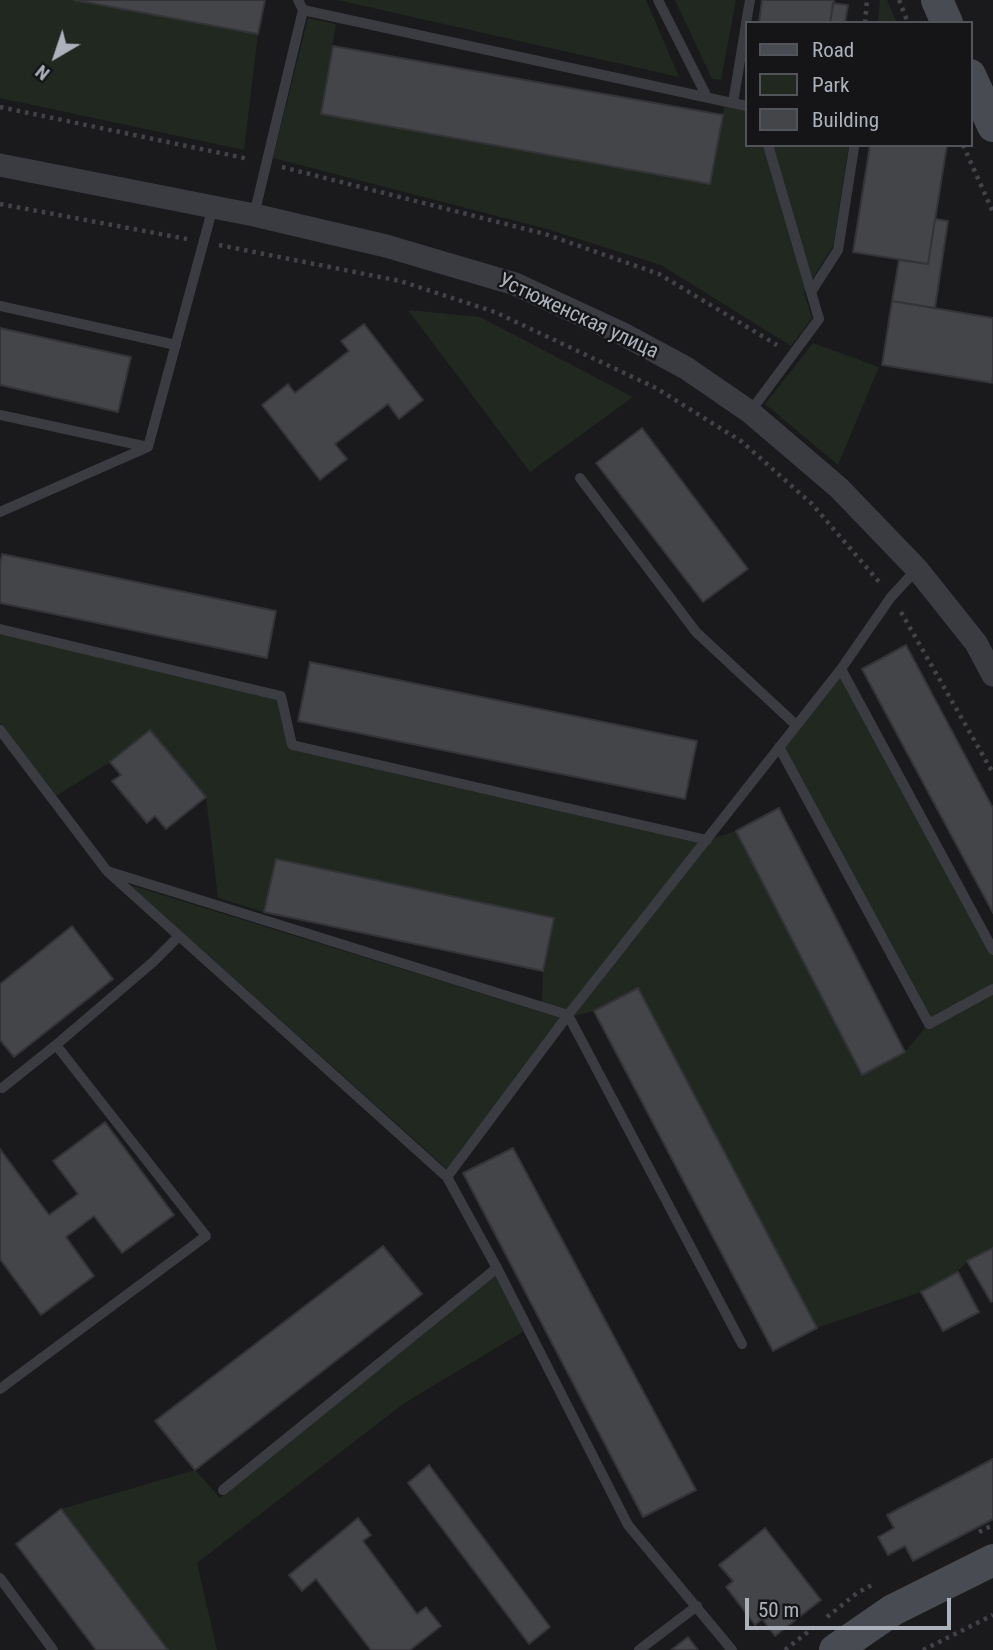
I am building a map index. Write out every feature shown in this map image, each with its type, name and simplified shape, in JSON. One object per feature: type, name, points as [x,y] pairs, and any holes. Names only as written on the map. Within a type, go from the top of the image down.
[{"type":"street","points":[[937,0],[946,21]]},
{"type":"street","points":[[972,79],[993,126]]},
{"type":"street","name":"Устюженская улица","points":[[0,165],[254,215],[386,246],[515,284],[632,338],[686,368],[750,412],[839,488],[917,569],[976,643],[993,675]]},
{"type":"street","points":[[835,1650],[893,1610],[993,1560]]},
{"type":"lane","points":[[658,0],[707,97]]},
{"type":"lane","points":[[746,21],[750,0]]},
{"type":"lane","points":[[254,215],[300,5],[744,106]]},
{"type":"lane","points":[[733,103],[744,35]]},
{"type":"lane","points":[[750,412],[819,319],[769,147]]},
{"type":"lane","points":[[811,292],[838,250],[854,148]]},
{"type":"lane","points":[[148,447],[213,207]]},
{"type":"lane","points":[[0,306],[176,345]]},
{"type":"lane","points":[[0,415],[148,447]]},
{"type":"lane","points":[[0,512],[148,447]]},
{"type":"lane","points":[[580,478],[696,632],[796,725]]},
{"type":"lane","points":[[447,1177],[568,1015],[841,669],[891,597],[917,569]]},
{"type":"lane","points":[[0,629],[281,696],[292,745],[707,840]]},
{"type":"lane","points":[[841,669],[993,950]]},
{"type":"lane","points":[[0,730],[107,872],[447,1177],[497,1268],[628,1525],[732,1650]]},
{"type":"lane","points":[[779,747],[929,1024],[993,989]]},
{"type":"lane","points":[[107,872],[568,1015],[742,1344]]},
{"type":"lane","points":[[2,1088],[153,962],[179,936]]},
{"type":"lane","points":[[0,1389],[206,1236],[56,1045]]},
{"type":"lane","points":[[223,1490],[497,1268]]},
{"type":"lane","points":[[0,1578],[53,1650]]},
{"type":"lane","points":[[639,1650],[697,1606]]},
{"type":"path","points":[[865,21],[867,0]]},
{"type":"path","points":[[899,0],[907,21]]},
{"type":"path","points":[[0,107],[266,163],[545,234],[659,274],[792,355]]},
{"type":"path","points":[[964,147],[993,212]]},
{"type":"path","points":[[0,204],[400,281],[495,313],[656,388],[741,441],[812,504],[891,597],[993,773]]},
{"type":"path","points":[[923,1650],[993,1615]]},
{"type":"green space","points":[[0,0],[74,0],[258,34],[244,150],[0,98]]},
{"type":"green space","points":[[337,0],[646,0],[679,77]]},
{"type":"green space","points":[[675,0],[736,0],[721,80],[712,79]]},
{"type":"green space","points":[[880,0],[887,0],[896,21],[878,21]]},
{"type":"green space","points":[[308,18],[336,24],[321,114],[710,184],[724,107],[744,111],[744,147],[849,147],[833,246],[804,292],[812,318],[791,346],[661,265],[547,229],[273,158]]},
{"type":"green space","points":[[408,310],[480,317],[633,397],[530,472]]},
{"type":"green space","points":[[813,343],[879,367],[838,465],[765,404]]},
{"type":"green space","points":[[0,634],[277,699],[288,749],[698,843],[736,831],[862,1074],[905,1052],[929,1023],[779,747],[841,669],[993,950],[993,1248],[921,1292],[817,1328],[639,989],[594,1011],[574,1016],[542,1003],[543,971],[554,918],[276,859],[264,912],[218,898],[206,797],[150,730],[110,762],[56,796],[0,723]]},
{"type":"green space","points":[[130,885],[561,1018],[447,1169]]},
{"type":"green space","points":[[496,1275],[524,1331],[403,1404],[197,1563],[217,1650],[168,1650],[61,1509],[195,1470],[220,1498]]},
{"type":"building","points":[[74,0],[265,0],[258,34]]},
{"type":"building","points":[[762,0],[834,0],[830,21],[759,21]]},
{"type":"building","points":[[833,3],[848,5],[845,21],[830,21]]},
{"type":"building","points":[[333,46],[723,115],[710,184],[321,114]]},
{"type":"building","points":[[870,147],[947,147],[928,264],[853,252]]},
{"type":"building","points":[[935,219],[948,221],[935,308],[892,301],[899,260],[928,264]]},
{"type":"building","points":[[892,301],[993,318],[992,383],[882,365]]},
{"type":"building","points":[[364,324],[423,400],[399,419],[388,404],[335,444],[347,459],[320,480],[262,405],[288,384],[295,393],[349,351],[341,341]]},
{"type":"building","points":[[0,328],[131,357],[118,412],[0,385]]},
{"type":"building","points":[[642,428],[748,569],[703,602],[596,463]]},
{"type":"building","points":[[2,554],[276,611],[267,658],[0,603]]},
{"type":"building","points":[[906,645],[993,808],[993,913],[862,669]]},
{"type":"building","points":[[310,662],[697,741],[685,799],[298,721]]},
{"type":"building","points":[[150,730],[206,797],[166,829],[155,816],[147,823],[112,781],[121,775],[110,762]]},
{"type":"building","points":[[779,808],[905,1052],[862,1075],[736,831]]},
{"type":"building","points":[[276,859],[554,918],[543,971],[264,912]]},
{"type":"building","points":[[72,926],[113,979],[14,1057],[0,1040],[0,984]]},
{"type":"building","points":[[638,988],[817,1328],[773,1351],[594,1011]]},
{"type":"building","points":[[105,1122],[174,1215],[122,1253],[94,1216],[66,1237],[94,1276],[41,1315],[0,1259],[0,1149],[49,1215],[78,1194],[53,1161]]},
{"type":"building","points":[[513,1148],[696,1490],[643,1517],[463,1173]]},
{"type":"building","points":[[383,1246],[422,1294],[195,1470],[155,1421]]},
{"type":"building","points":[[993,1248],[993,1301],[991,1302],[967,1261]]},
{"type":"building","points":[[958,1272],[979,1312],[943,1331],[921,1292]]},
{"type":"building","points":[[993,1459],[993,1519],[913,1561],[905,1546],[888,1555],[878,1537],[894,1528],[887,1515]]},
{"type":"building","points":[[429,1465],[550,1627],[529,1644],[408,1483]]},
{"type":"building","points":[[61,1509],[168,1650],[96,1650],[16,1544]]},
{"type":"building","points":[[358,1518],[371,1535],[363,1541],[417,1614],[426,1607],[441,1626],[410,1650],[371,1650],[316,1579],[302,1591],[289,1575]]},
{"type":"building","points":[[765,1528],[821,1600],[775,1636],[762,1619],[755,1625],[726,1587],[733,1581],[719,1565]]},
{"type":"building","points":[[688,1637],[698,1650],[671,1650]]}]
